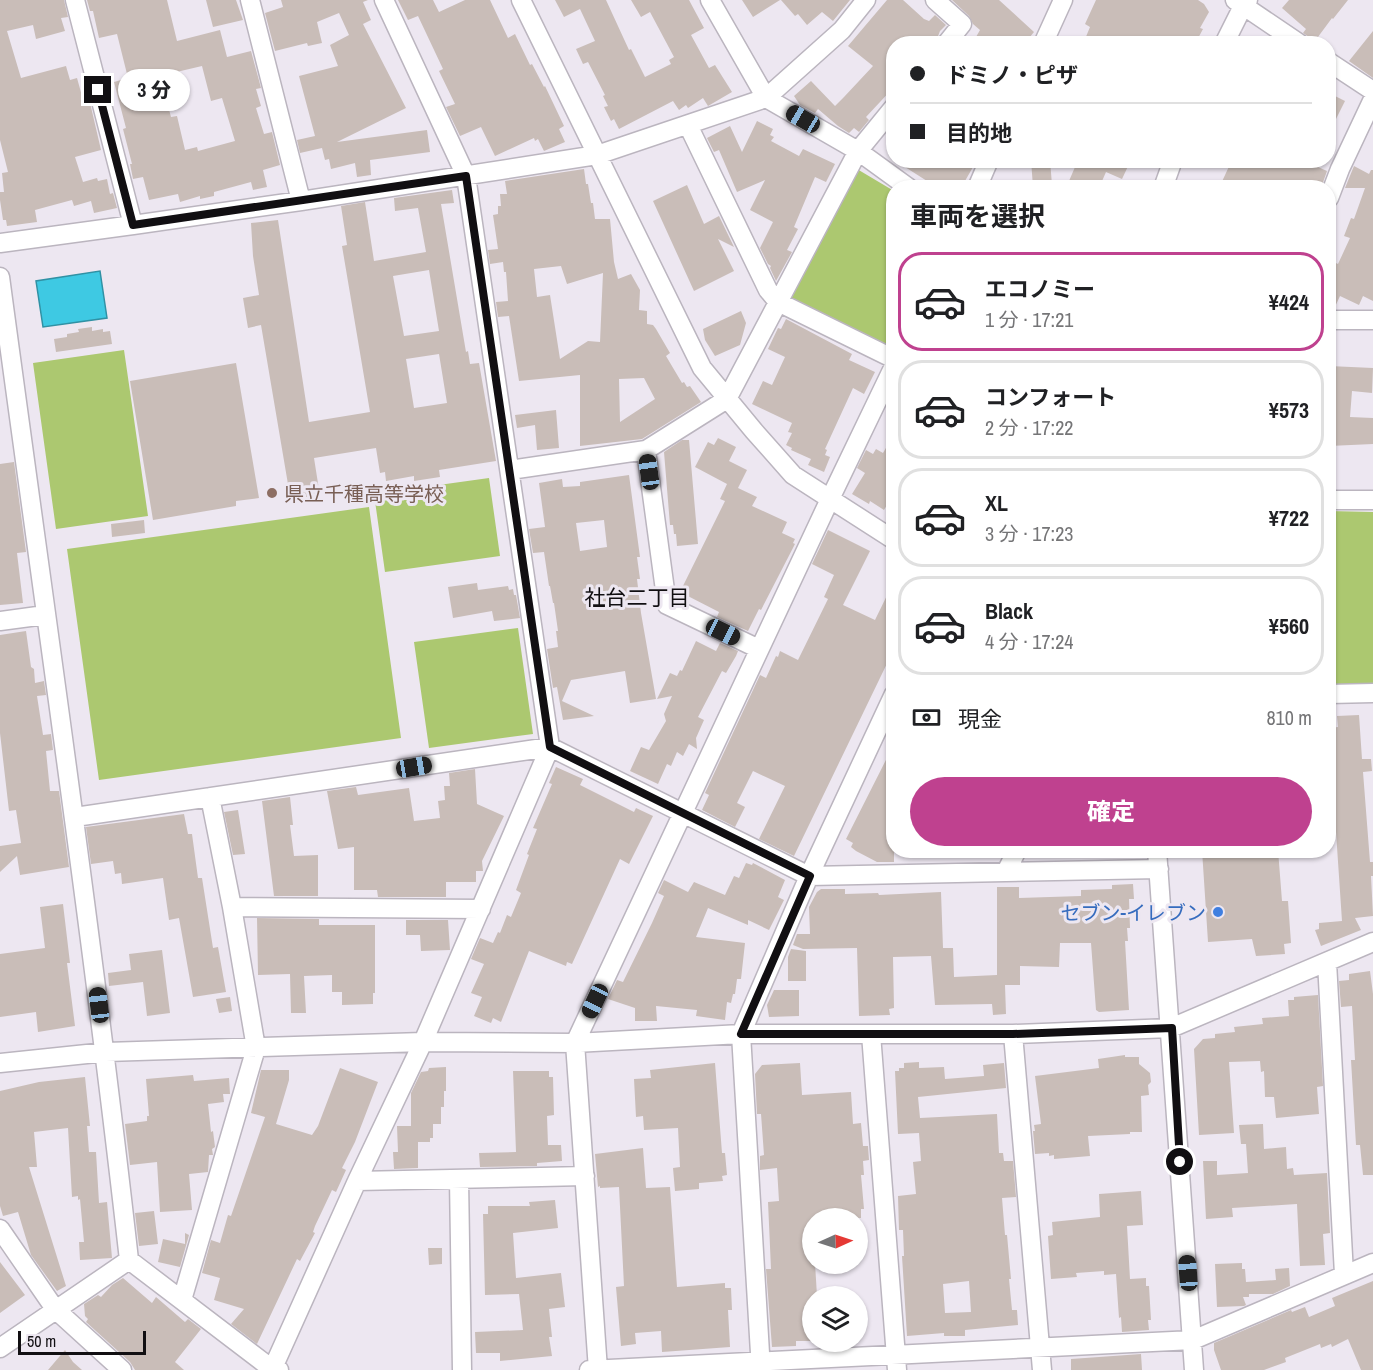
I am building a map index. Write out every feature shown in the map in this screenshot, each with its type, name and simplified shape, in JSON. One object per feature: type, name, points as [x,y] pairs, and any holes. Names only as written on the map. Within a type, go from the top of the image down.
[{"type":"street","points":[[75,0],[133,225]]},
{"type":"street","points":[[250,0],[302,201]]},
{"type":"street","points":[[0,277],[106,1052],[129,1260],[274,1370],[357,1180],[423,1042],[550,747],[466,176],[384,0]]},
{"type":"street","points":[[521,0],[702,368],[793,475],[886,535]]},
{"type":"street","points":[[710,0],[766,98],[858,151],[898,180]]},
{"type":"street","points":[[0,243],[302,201],[597,155],[766,98],[842,30],[866,0]]},
{"type":"street","points":[[935,0],[962,24],[952,36]]},
{"type":"street","points":[[1047,36],[1063,0]]},
{"type":"street","points":[[1227,36],[1242,2],[1289,36]]},
{"type":"street","points":[[1336,67],[1373,91]]},
{"type":"street","points":[[1336,180],[1373,99]]},
{"type":"street","points":[[510,470],[646,450],[727,399],[858,151],[886,117]]},
{"type":"street","points":[[688,125],[768,290],[778,302],[886,355]]},
{"type":"street","points":[[1336,320],[1373,320]]},
{"type":"street","points":[[598,1370],[575,1043],[886,383]]},
{"type":"street","points":[[646,450],[667,605],[759,649]]},
{"type":"street","points":[[1336,500],[1373,500]]},
{"type":"street","points":[[0,621],[45,615]]},
{"type":"street","points":[[1336,694],[1373,693]]},
{"type":"street","points":[[761,1366],[741,1034],[810,876],[886,711]]},
{"type":"street","points":[[75,817],[550,747],[810,876],[1159,869]]},
{"type":"street","points":[[182,1300],[256,1048],[232,907],[210,797]]},
{"type":"street","points":[[1006,872],[1013,858]]},
{"type":"street","points":[[1158,858],[1172,1028],[1194,1370]]},
{"type":"street","points":[[232,907],[481,909]]},
{"type":"street","points":[[0,1063],[106,1052],[423,1042],[575,1043],[741,1034],[1013,1034],[1172,1028],[1373,942]]},
{"type":"street","points":[[1327,962],[1344,1274]]},
{"type":"street","points":[[871,1034],[896,1362]]},
{"type":"street","points":[[1013,1034],[1042,1370]]},
{"type":"street","points":[[357,1180],[585,1176]]},
{"type":"street","points":[[459,1179],[462,1370]]},
{"type":"street","points":[[0,1229],[55,1309],[122,1370]]},
{"type":"street","points":[[0,1348],[129,1260]]},
{"type":"street","points":[[589,1370],[896,1362],[1040,1346],[1192,1340],[1373,1263]]},
{"type":"green space","points":[[857,169],[886,186],[886,351],[793,304],[791,295]]},
{"type":"green space","points":[[124,350],[148,516],[56,529],[33,363]]},
{"type":"green space","points":[[489,478],[500,556],[385,572],[374,494]]},
{"type":"green space","points":[[369,507],[401,738],[99,780],[67,549]]},
{"type":"green space","points":[[1336,511],[1373,512],[1373,688],[1336,689]]},
{"type":"green space","points":[[518,628],[533,734],[429,748],[414,642]]},
{"type":"water","points":[[100,271],[107,318],[43,327],[36,281]]},
{"type":"building","points":[[0,0],[64,0],[68,17],[61,18],[65,31],[36,39],[33,25],[7,31],[21,78],[66,66],[70,80],[77,78],[82,96],[88,94],[101,150],[75,157],[83,182],[97,178],[98,181],[107,179],[110,194],[113,193],[117,208],[94,213],[91,201],[74,206],[72,200],[35,210],[37,222],[7,226],[6,220],[3,220],[0,192],[4,192],[2,173],[8,172],[0,140]]},
{"type":"building","points":[[87,0],[167,0],[177,41],[220,30],[227,57],[251,51],[261,88],[256,89],[261,106],[256,108],[264,134],[272,132],[280,165],[263,170],[267,187],[253,190],[251,182],[214,192],[214,196],[200,199],[200,196],[180,202],[178,194],[149,200],[143,177],[133,179],[130,164],[132,164],[123,129],[126,128],[114,82],[128,78],[117,34],[99,38],[93,11],[90,11]],"holes":[[[202,66],[211,101],[222,98],[235,141],[198,151],[197,147],[185,150],[177,116],[171,117],[163,87],[170,85],[168,74]]]},
{"type":"building","points":[[206,0],[236,0],[243,20],[213,27]]},
{"type":"building","points":[[281,0],[368,0],[363,2],[371,20],[363,24],[406,108],[337,142],[427,130],[430,152],[370,160],[371,175],[357,177],[355,163],[331,169],[329,159],[325,160],[322,148],[300,153],[297,140],[315,136],[299,76],[338,66],[330,45],[349,35],[339,13],[317,22],[322,43],[308,46],[307,43],[275,51],[265,13],[283,7]]},
{"type":"building","points":[[398,0],[433,0],[439,12],[465,0],[490,0],[508,38],[515,34],[530,65],[532,64],[545,86],[564,126],[559,129],[565,142],[544,151],[538,139],[535,141],[534,138],[495,156],[481,127],[460,136],[446,107],[455,104],[439,71],[443,69],[418,16],[408,20]]},
{"type":"building","points":[[555,0],[606,0],[629,50],[631,49],[645,77],[671,64],[669,60],[674,57],[650,12],[641,17],[631,0],[689,0],[704,28],[691,35],[709,68],[715,65],[732,92],[708,106],[703,98],[688,108],[686,105],[679,110],[673,101],[619,129],[614,119],[611,121],[604,107],[608,106],[603,96],[605,95],[588,62],[583,64],[576,49],[595,41],[580,9],[564,17]]},
{"type":"building","points":[[742,0],[780,0],[753,17]]},
{"type":"building","points":[[781,0],[850,0],[833,21],[822,12],[807,25],[798,14],[795,16]]},
{"type":"building","points":[[887,0],[903,0],[924,19],[929,21],[935,15],[946,25],[938,36],[886,36],[886,96],[866,117],[869,120],[859,132],[854,128],[849,133],[818,109],[815,113],[800,105],[794,96],[811,81],[835,106],[873,66],[848,46]]},
{"type":"building","points":[[952,0],[999,0],[1034,32],[1031,36],[977,36],[980,30]]},
{"type":"building","points":[[1096,0],[1198,0],[1209,12],[1200,28],[1203,29],[1199,36],[1086,36],[1090,27],[1085,24]]},
{"type":"building","points":[[1289,0],[1348,0],[1319,36],[1308,36],[1303,33],[1306,29],[1282,8]]},
{"type":"building","points":[[1373,31],[1373,78],[1349,61]]},
{"type":"building","points":[[1336,96],[1345,101],[1336,119]]},
{"type":"building","points":[[757,121],[773,129],[770,135],[774,137],[771,141],[799,156],[803,149],[835,164],[826,182],[815,177],[794,227],[798,229],[787,250],[792,252],[776,281],[771,266],[760,248],[773,222],[750,210],[765,180],[737,192],[719,150],[714,152],[707,138],[730,126],[742,152]]},
{"type":"building","points":[[1354,166],[1369,174],[1373,170],[1373,301],[1363,296],[1359,305],[1340,296],[1336,305],[1336,263],[1338,264],[1350,238],[1344,236],[1351,218],[1354,219],[1365,188],[1345,188]]},
{"type":"building","points":[[907,168],[972,168],[966,180],[925,180]]},
{"type":"building","points":[[1032,168],[1051,168],[1052,180],[1032,180]]},
{"type":"building","points":[[1075,168],[1127,168],[1122,179],[1106,172],[1102,180],[1069,180]]},
{"type":"building","points":[[1228,168],[1320,168],[1327,171],[1324,180],[1223,180]]},
{"type":"building","points":[[584,169],[595,219],[610,219],[618,279],[631,274],[640,290],[639,310],[647,311],[647,324],[653,325],[656,329],[670,353],[666,356],[682,383],[684,382],[687,387],[690,386],[701,402],[642,439],[580,446],[580,375],[519,381],[509,316],[498,317],[496,302],[508,301],[506,272],[504,272],[503,262],[490,264],[488,250],[498,249],[493,215],[498,214],[498,206],[501,206],[500,194],[507,194],[505,181]],"holes":[[[561,266],[567,284],[603,273],[600,342],[588,341],[560,359],[550,295],[537,297],[534,269]],[[644,378],[655,399],[620,422],[619,379]]]},
{"type":"building","points":[[687,185],[704,224],[719,216],[734,247],[718,239],[734,271],[694,291],[653,201]]},
{"type":"building","points":[[452,190],[454,203],[441,204],[466,352],[468,351],[470,364],[479,363],[496,461],[439,470],[440,477],[414,481],[414,476],[386,481],[385,472],[380,473],[376,448],[314,458],[320,496],[291,502],[261,325],[248,328],[243,298],[259,295],[251,223],[278,220],[309,422],[370,412],[342,246],[347,245],[341,206],[365,202],[374,261],[426,252],[418,208],[395,211],[394,198]],"holes":[[[429,270],[439,331],[404,336],[393,276]],[[439,354],[447,403],[414,408],[406,359]]]},
{"type":"building","points":[[741,311],[746,323],[740,345],[715,356],[705,340],[703,329]]},
{"type":"building","points":[[786,319],[852,354],[849,360],[875,372],[864,394],[853,388],[825,449],[827,450],[825,455],[830,457],[824,472],[808,465],[811,459],[791,450],[792,448],[786,445],[792,433],[788,432],[792,423],[752,404],[763,381],[772,385],[785,357],[768,349],[778,328],[781,329]]},
{"type":"building","points":[[92,327],[92,331],[103,329],[103,332],[110,331],[112,344],[56,352],[54,339],[79,332],[78,329]]},
{"type":"building","points":[[236,363],[259,498],[236,501],[236,506],[153,520],[130,381]]},
{"type":"building","points":[[1336,366],[1373,368],[1372,393],[1352,391],[1350,417],[1373,418],[1373,444],[1336,446]]},
{"type":"building","points":[[556,410],[559,448],[537,450],[535,425],[517,428],[515,415]]},
{"type":"building","points":[[718,438],[736,447],[729,461],[747,470],[738,488],[757,497],[752,506],[787,522],[782,533],[795,539],[793,543],[795,544],[748,631],[717,617],[719,612],[680,592],[725,501],[720,499],[727,484],[695,467],[708,442],[714,445]]},
{"type":"building","points":[[682,440],[689,440],[698,544],[677,546],[673,525],[670,525],[664,452]]},
{"type":"building","points":[[886,448],[886,507],[884,510],[852,494],[865,473],[857,468],[866,450],[873,454],[876,449],[883,453]]},
{"type":"building","points":[[14,462],[26,552],[17,553],[23,603],[0,605],[0,464]]},
{"type":"building","points":[[629,475],[640,557],[637,557],[640,579],[637,579],[641,613],[656,699],[630,703],[625,671],[571,680],[562,701],[594,716],[563,720],[557,687],[553,688],[547,649],[558,647],[554,603],[544,552],[533,553],[529,529],[545,527],[539,483],[562,479],[563,487],[580,486],[580,482]],"holes":[[[604,520],[607,547],[580,551],[576,523]]]},
{"type":"building","points":[[144,520],[145,533],[112,537],[111,524]]},
{"type":"building","points":[[828,530],[870,551],[843,605],[875,620],[886,597],[886,666],[794,856],[759,839],[785,786],[753,771],[737,803],[745,807],[735,827],[702,810],[709,795],[705,793],[760,675],[766,678],[780,651],[798,660],[828,599],[824,597],[834,575],[812,564]]},
{"type":"building","points":[[477,583],[478,590],[508,586],[509,590],[513,589],[520,618],[494,621],[492,611],[453,618],[448,587]]},
{"type":"building","points":[[26,631],[35,683],[44,681],[46,695],[37,696],[43,735],[51,734],[53,750],[46,751],[50,791],[59,791],[69,867],[20,875],[17,856],[0,872],[0,846],[21,843],[16,810],[9,811],[0,733],[0,635]]},
{"type":"building","points":[[696,641],[716,651],[720,643],[738,651],[726,673],[722,671],[698,717],[704,720],[696,738],[697,749],[689,744],[683,756],[677,752],[671,766],[667,764],[658,784],[630,771],[641,747],[649,750],[666,721],[664,714],[672,696],[657,699],[670,673],[677,676],[680,670],[682,671]]},
{"type":"building","points":[[1359,715],[1362,759],[1371,759],[1372,771],[1363,772],[1370,862],[1373,862],[1373,876],[1371,876],[1373,916],[1355,918],[1361,930],[1321,946],[1315,930],[1319,929],[1319,923],[1342,921],[1336,832],[1337,716]]},
{"type":"building","points":[[886,760],[886,858],[894,858],[894,862],[877,862],[856,851],[851,847],[853,843],[846,839]]},
{"type":"building","points":[[556,767],[583,779],[580,785],[634,812],[636,808],[653,816],[629,864],[620,859],[572,964],[567,962],[566,966],[529,951],[501,1022],[493,1018],[491,1023],[474,1016],[482,997],[471,993],[484,964],[471,959],[480,938],[493,943],[507,915],[511,917],[521,893],[516,890],[537,829],[533,828],[552,784],[549,783]]},
{"type":"building","points":[[475,769],[477,804],[504,816],[482,861],[483,871],[476,871],[476,882],[446,882],[446,897],[378,897],[377,890],[354,890],[354,847],[338,849],[327,791],[356,787],[358,795],[409,788],[414,821],[440,818],[438,801],[445,800],[444,786],[450,786],[449,773]]},
{"type":"building","points":[[290,797],[293,825],[290,825],[294,856],[318,855],[318,896],[274,896],[262,801]]},
{"type":"building","points":[[238,810],[245,854],[233,855],[224,812]]},
{"type":"building","points":[[184,814],[188,834],[192,834],[198,878],[202,878],[213,948],[218,947],[226,992],[193,997],[179,918],[169,920],[163,878],[122,884],[121,873],[115,874],[113,861],[91,864],[86,827]]},
{"type":"building","points":[[1203,858],[1279,858],[1282,901],[1288,901],[1291,943],[1284,944],[1285,954],[1256,956],[1252,939],[1208,942]]},
{"type":"building","points":[[746,863],[752,865],[753,863],[785,880],[778,897],[784,900],[769,930],[748,920],[748,925],[708,908],[696,937],[745,943],[741,979],[737,979],[731,1003],[727,1002],[725,1020],[696,1016],[697,1010],[656,1006],[657,1021],[635,1021],[635,1008],[608,999],[617,980],[623,982],[652,923],[664,896],[658,893],[664,880],[688,892],[694,882],[725,895],[734,876],[739,878]]},
{"type":"building","points":[[1133,884],[1134,899],[1129,899],[1130,928],[1127,928],[1128,941],[1125,941],[1129,1010],[1099,1012],[1096,1010],[1091,943],[1060,943],[1059,967],[1020,966],[1020,985],[1005,985],[1006,1014],[993,1015],[992,1004],[935,1005],[931,956],[893,957],[894,1008],[889,1009],[890,1015],[859,1016],[857,948],[803,949],[793,945],[797,934],[810,934],[809,907],[821,889],[845,889],[845,894],[878,893],[879,895],[941,892],[943,948],[953,948],[954,977],[997,975],[997,887],[1019,887],[1019,898],[1081,896],[1081,890],[1112,889],[1112,885]]},
{"type":"building","points":[[63,904],[75,1026],[38,1032],[36,1012],[0,1017],[0,954],[45,948],[40,907]]},
{"type":"building","points":[[257,918],[319,919],[319,925],[375,925],[373,1004],[342,1005],[342,992],[332,992],[332,975],[304,976],[306,1013],[291,1013],[290,974],[258,975]]},
{"type":"building","points":[[406,920],[448,920],[450,950],[421,951],[420,935],[406,935]]},
{"type":"building","points":[[791,949],[806,951],[806,981],[788,981],[788,957]]},
{"type":"building","points":[[162,950],[170,1013],[147,1016],[143,982],[109,986],[108,973],[131,970],[129,954]]},
{"type":"building","points":[[1370,971],[1373,994],[1373,1175],[1363,1175],[1360,1145],[1356,1145],[1351,1060],[1355,1060],[1352,1006],[1341,1007],[1339,981],[1349,980],[1349,974]]},
{"type":"building","points":[[774,990],[799,990],[799,1016],[769,1017],[767,1005]]},
{"type":"building","points":[[1318,995],[1323,1086],[1317,1087],[1319,1114],[1276,1118],[1274,1097],[1265,1097],[1264,1071],[1261,1072],[1260,1061],[1229,1062],[1234,1133],[1199,1135],[1194,1049],[1203,1039],[1215,1038],[1215,1034],[1235,1032],[1234,1027],[1263,1024],[1262,1018],[1289,1016],[1288,1000],[1294,1000],[1294,997]]},
{"type":"building","points":[[230,997],[232,1011],[219,1013],[216,999]]},
{"type":"building","points":[[1125,1055],[1125,1057],[1139,1057],[1139,1064],[1150,1073],[1149,1095],[1141,1096],[1142,1132],[1088,1136],[1090,1156],[1054,1159],[1054,1155],[1049,1156],[1049,1153],[1035,1154],[1034,1125],[1041,1124],[1035,1076],[1099,1068],[1098,1059]]},
{"type":"building","points":[[919,1062],[919,1068],[944,1067],[945,1079],[984,1076],[983,1065],[1004,1063],[1006,1088],[918,1097],[920,1118],[997,1114],[999,1153],[1003,1153],[1004,1161],[1013,1161],[1016,1197],[1002,1198],[1012,1310],[1017,1310],[1018,1325],[965,1330],[965,1336],[944,1336],[944,1333],[907,1336],[902,1256],[904,1256],[903,1230],[899,1230],[898,1196],[916,1194],[913,1162],[921,1161],[919,1133],[898,1134],[895,1071],[904,1068],[904,1063]],"holes":[[[969,1281],[971,1312],[945,1313],[943,1284]]]},
{"type":"building","points":[[715,1063],[722,1153],[725,1153],[727,1175],[722,1176],[723,1181],[699,1183],[699,1189],[675,1191],[673,1168],[680,1167],[678,1128],[644,1130],[643,1116],[636,1117],[634,1079],[651,1078],[650,1070]]},
{"type":"building","points":[[800,1063],[802,1095],[851,1092],[853,1124],[861,1123],[863,1146],[868,1146],[869,1160],[863,1161],[864,1175],[861,1175],[864,1208],[802,1208],[802,1274],[816,1274],[816,1286],[802,1286],[802,1341],[796,1341],[796,1346],[772,1347],[766,1269],[771,1269],[768,1202],[779,1201],[777,1168],[760,1170],[760,1156],[764,1155],[761,1114],[757,1114],[755,1074],[762,1065]]},
{"type":"building","points":[[446,1067],[446,1091],[444,1091],[444,1107],[441,1107],[441,1124],[433,1124],[433,1138],[430,1138],[430,1142],[418,1142],[418,1168],[394,1169],[393,1152],[398,1152],[397,1126],[411,1126],[411,1093],[421,1072],[428,1071],[429,1068]]},
{"type":"building","points":[[340,1068],[378,1082],[355,1142],[342,1168],[346,1170],[336,1192],[332,1190],[315,1226],[313,1232],[315,1233],[300,1261],[297,1259],[257,1344],[231,1324],[244,1309],[214,1300],[220,1278],[202,1273],[211,1240],[220,1243],[228,1215],[231,1216],[265,1117],[251,1113],[261,1070],[289,1070],[289,1080],[276,1124],[312,1135],[318,1126]]},
{"type":"building","points":[[513,1071],[549,1071],[549,1077],[553,1077],[554,1115],[547,1116],[548,1145],[561,1145],[562,1161],[537,1163],[537,1166],[480,1167],[479,1153],[516,1152]]},
{"type":"building","points":[[193,1075],[194,1081],[229,1078],[230,1094],[223,1094],[224,1102],[208,1104],[215,1147],[212,1149],[213,1155],[209,1155],[208,1172],[189,1174],[192,1210],[160,1212],[157,1162],[130,1165],[125,1124],[147,1121],[147,1116],[149,1116],[146,1079]]},
{"type":"building","points":[[85,1077],[90,1126],[87,1126],[89,1152],[96,1152],[99,1203],[107,1202],[112,1258],[80,1260],[79,1242],[84,1242],[80,1199],[78,1200],[78,1196],[72,1197],[68,1128],[34,1132],[37,1167],[29,1167],[66,1286],[57,1291],[31,1255],[18,1212],[3,1216],[0,1206],[0,1091],[39,1082]]},
{"type":"building","points":[[1263,1124],[1264,1149],[1286,1147],[1287,1169],[1293,1168],[1294,1175],[1327,1173],[1330,1233],[1323,1234],[1325,1265],[1300,1266],[1297,1204],[1232,1208],[1233,1217],[1206,1219],[1203,1161],[1217,1161],[1217,1175],[1248,1173],[1246,1144],[1241,1144],[1239,1125]]},
{"type":"building","points":[[643,1148],[646,1188],[670,1187],[677,1287],[725,1283],[725,1288],[731,1288],[732,1310],[728,1310],[730,1347],[662,1352],[661,1331],[635,1333],[636,1344],[621,1346],[616,1287],[624,1286],[619,1187],[598,1187],[595,1154]]},
{"type":"building","points":[[1141,1191],[1143,1225],[1127,1226],[1130,1279],[1146,1278],[1146,1286],[1149,1286],[1151,1320],[1148,1320],[1149,1330],[1122,1332],[1116,1274],[1104,1275],[1104,1271],[1076,1273],[1077,1277],[1051,1279],[1048,1236],[1053,1235],[1052,1222],[1100,1217],[1099,1194]]},
{"type":"building","points":[[555,1200],[558,1228],[513,1233],[516,1278],[561,1273],[565,1307],[549,1309],[552,1356],[500,1361],[500,1353],[476,1353],[475,1332],[523,1330],[519,1294],[485,1295],[483,1214],[488,1214],[488,1206],[530,1206],[529,1202]]},
{"type":"building","points":[[154,1211],[158,1244],[139,1246],[135,1213]]},
{"type":"building","points":[[185,1233],[189,1235],[180,1267],[158,1262],[163,1239],[185,1244]]},
{"type":"building","points":[[428,1248],[442,1248],[442,1264],[429,1265]]},
{"type":"building","points":[[0,1262],[25,1295],[0,1313]]},
{"type":"building","points":[[1242,1263],[1246,1282],[1276,1280],[1275,1269],[1289,1268],[1290,1286],[1273,1294],[1249,1294],[1249,1297],[1243,1297],[1246,1305],[1244,1306],[1217,1307],[1215,1264]]},
{"type":"building","points":[[123,1278],[152,1303],[156,1297],[185,1322],[188,1319],[201,1329],[175,1362],[184,1370],[135,1370],[130,1362],[86,1322],[88,1319],[85,1316],[84,1304],[98,1295],[101,1297],[112,1285]]},
{"type":"building","points":[[1373,1281],[1373,1370],[1361,1370],[1348,1339],[1332,1347],[1331,1344],[1321,1348],[1320,1344],[1285,1358],[1286,1362],[1264,1370],[1221,1370],[1214,1343],[1291,1310],[1292,1312],[1305,1307],[1309,1317],[1335,1306],[1332,1298]]},
{"type":"building","points":[[65,1350],[82,1370],[48,1370]]},
{"type":"building","points":[[1141,1354],[1142,1370],[1071,1370],[1071,1359]]},
{"type":"place","name":"県立千種高等学校","points":[[272,493]]},
{"type":"place","name":"セブン-イレブン","points":[[1218,912]]},
{"type":"district","name":"社台二丁目","points":[[637,597]]},
{"type":"route","points":[[98,90],[133,225],[466,176],[550,747],[810,876],[741,1034],[1013,1034],[1172,1028],[1180,1162]]}]
